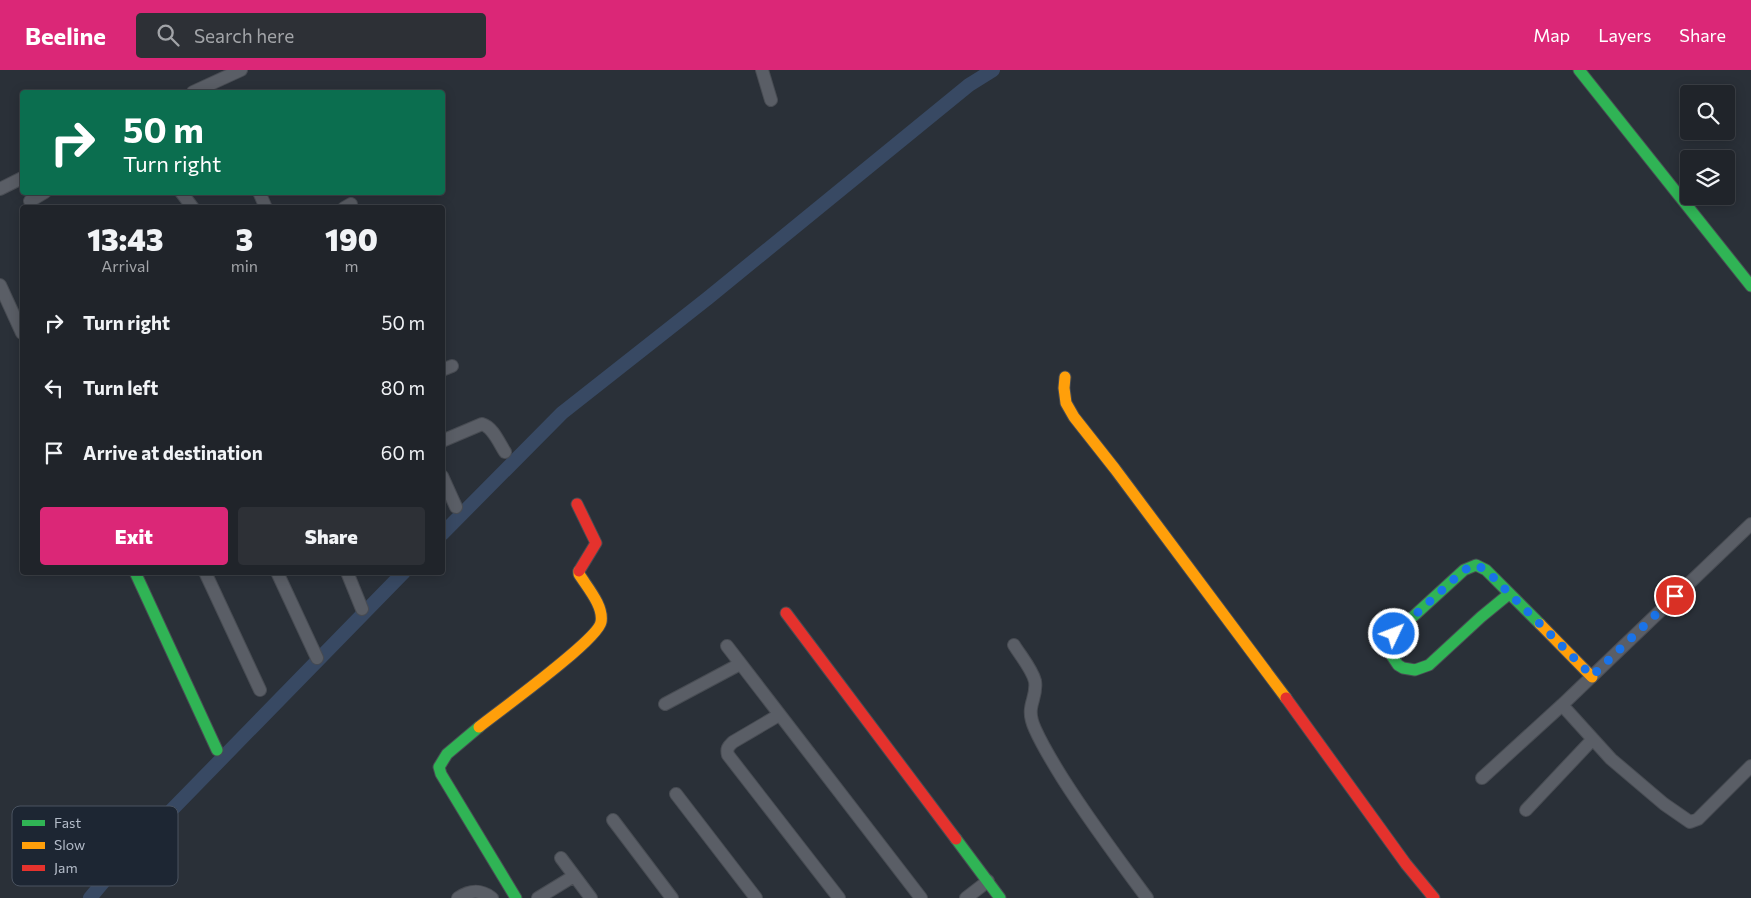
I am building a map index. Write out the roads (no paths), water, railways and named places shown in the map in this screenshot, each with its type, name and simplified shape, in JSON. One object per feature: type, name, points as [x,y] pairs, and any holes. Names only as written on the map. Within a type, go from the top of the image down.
[{"type":"street","points":[[197,90],[241,70]]},
{"type":"street","points":[[762,70],[771,100]]},
{"type":"street","points":[[1579,70],[1751,286]]},
{"type":"street","points":[[0,189],[20,179]]},
{"type":"street","points":[[30,201],[40,195]]},
{"type":"street","points":[[0,286],[20,329]]},
{"type":"street","points":[[1065,377],[1066,403],[1074,417],[1288,701],[1406,864],[1434,898]]},
{"type":"street","points":[[445,440],[482,424],[487,426],[492,432],[505,452]]},
{"type":"street","points":[[445,483],[456,507]]},
{"type":"street","points":[[516,898],[441,774],[439,767],[447,754],[575,651],[601,625],[600,608],[579,574],[579,569],[596,543],[578,504]]},
{"type":"street","points":[[1482,778],[1562,705],[1751,524]]},
{"type":"street","points":[[1509,594],[1480,617],[1429,664],[1419,670],[1409,670],[1393,658],[1391,640],[1394,634],[1436,594],[1470,566],[1476,565],[1481,567],[1509,594],[1592,676]]},
{"type":"street","points":[[136,575],[217,750]]},
{"type":"street","points":[[206,575],[260,690]]},
{"type":"street","points":[[278,575],[317,658]]},
{"type":"street","points":[[348,575],[362,609]]},
{"type":"street","points":[[786,613],[1000,898]]},
{"type":"street","points":[[1014,645],[1035,679],[1035,688],[1030,708],[1034,729],[1075,798],[1147,898]]},
{"type":"street","points":[[726,646],[921,898]]},
{"type":"street","points":[[665,704],[740,664]]},
{"type":"street","points":[[1562,705],[1611,760],[1664,804],[1690,822],[1698,819],[1751,766]]},
{"type":"street","points":[[779,715],[733,742],[727,750],[728,755],[839,898]]},
{"type":"street","points":[[1526,810],[1592,740]]},
{"type":"street","points":[[676,794],[756,898]]},
{"type":"street","points":[[612,820],[672,898]]},
{"type":"street","points":[[561,858],[591,898]]},
{"type":"street","points":[[538,898],[574,876]]},
{"type":"street","points":[[966,898],[988,881]]},
{"type":"street","points":[[458,898],[473,891],[486,894],[492,898]]},
{"type":"waterway","points":[[445,531],[562,413],[708,298],[969,85],[993,70]]},
{"type":"waterway","points":[[176,806],[401,575]]},
{"type":"waterway","points":[[90,898],[100,886]]}]
